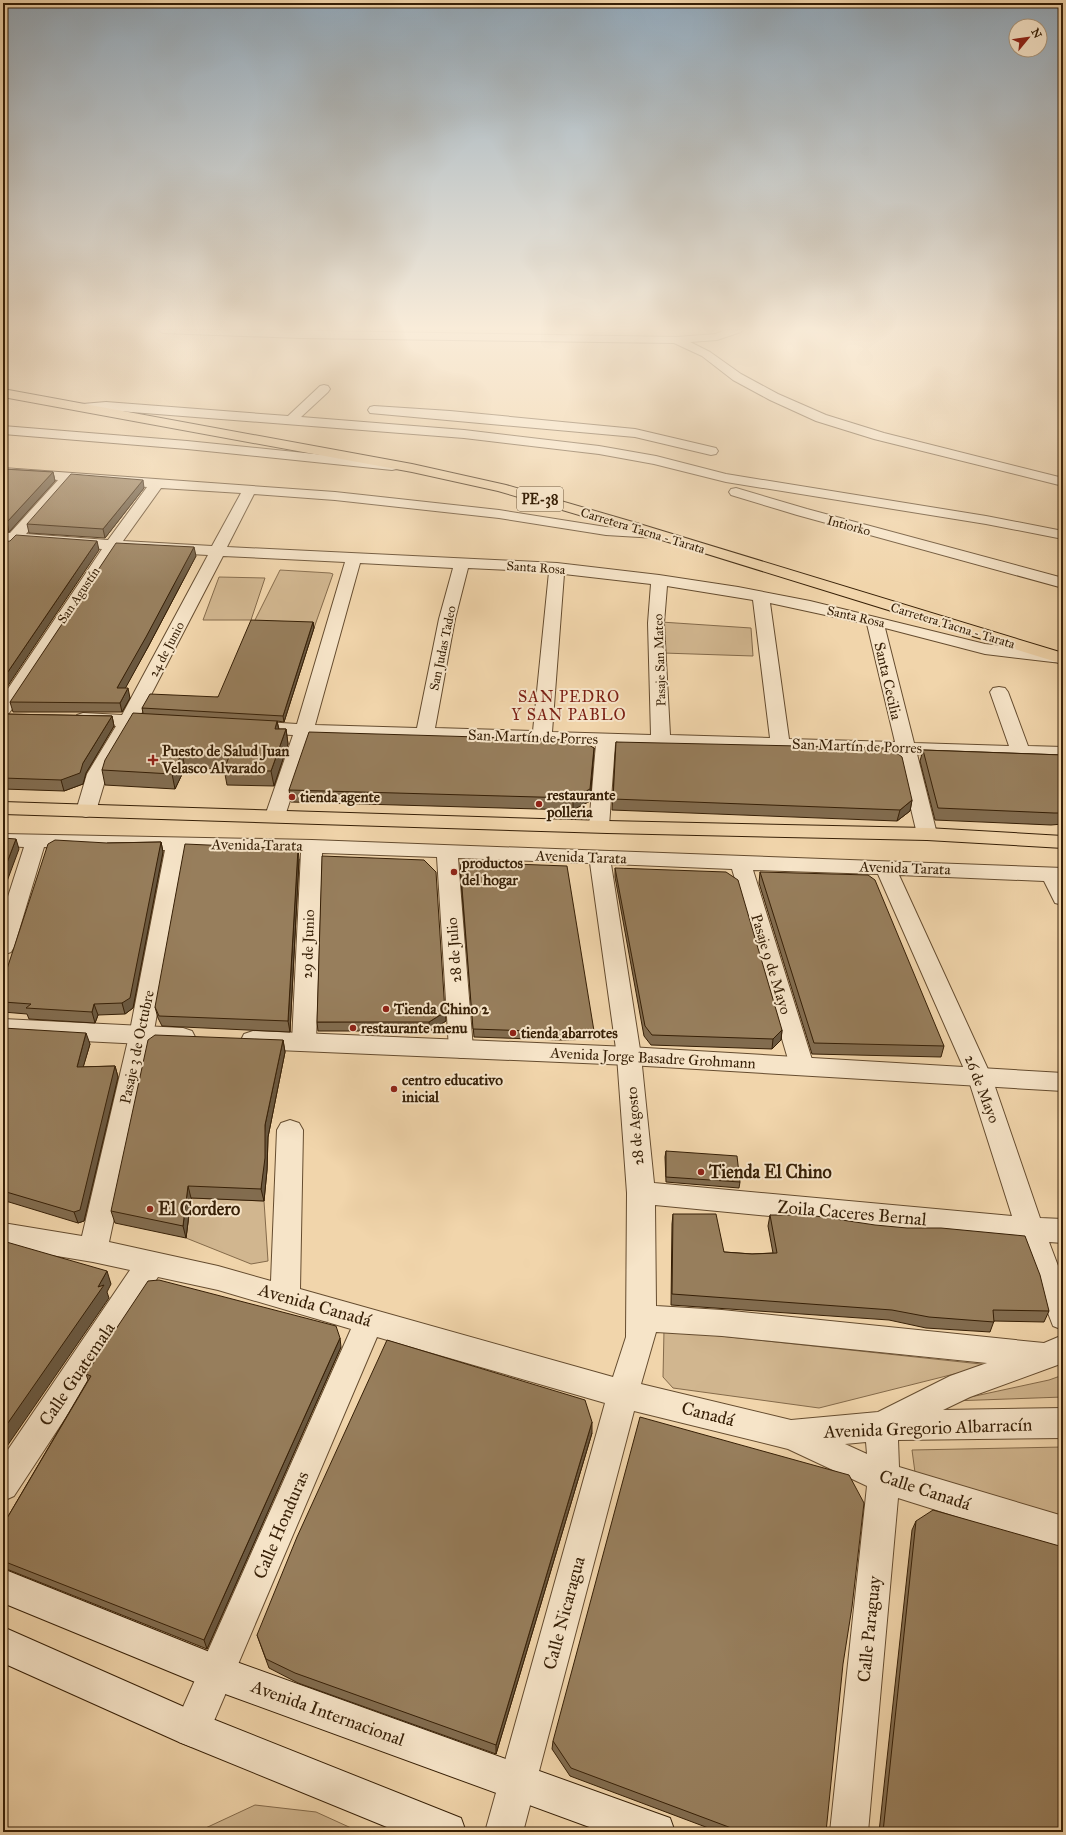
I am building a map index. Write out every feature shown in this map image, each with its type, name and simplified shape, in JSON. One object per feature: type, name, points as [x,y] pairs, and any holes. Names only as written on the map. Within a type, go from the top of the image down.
[{"type":"highway","name":"Carretera Tacna - Tarata","points":[[132,416],[412,468],[501,488],[1062,658]]},
{"type":"highway","name":"Avenida Tarata","points":[[3,808],[598,826],[927,834],[1063,842]]},
{"type":"street","points":[[224,416],[464,434],[599,450],[656,460],[726,478],[986,520],[1063,535]]},
{"type":"street","points":[[290,421],[296,416]]},
{"type":"street","points":[[359,426],[368,416]]},
{"type":"street","points":[[457,416],[635,433],[711,451]]},
{"type":"street","points":[[816,416],[879,436],[1063,482]]},
{"type":"street","points":[[3,430],[187,445],[412,468]]},
{"type":"street","name":"Intiorko","points":[[639,457],[683,475],[802,512],[1063,583]]},
{"type":"street","points":[[3,472],[335,496],[499,514],[606,531],[656,534]]},
{"type":"street","points":[[3,552],[8,537],[68,477]]},
{"type":"street","name":"San Agustín","points":[[8,715],[113,545],[157,483]]},
{"type":"street","name":"24 de Junio","points":[[86,811],[97,774],[129,720],[219,551],[250,489]]},
{"type":"street","name":"Santa Rosa","points":[[8,537],[219,551],[557,568],[658,580],[761,596],[876,621],[985,649],[1062,658]]},
{"type":"street","points":[[276,816],[304,730],[354,557]]},
{"type":"street","name":"San Judas Tadeo","points":[[425,734],[447,619],[462,563]]},
{"type":"street","points":[[542,737],[557,568]]},
{"type":"street","name":"Pasaje San Mateo","points":[[658,580],[656,623],[661,740]]},
{"type":"street","points":[[761,596],[780,744]]},
{"type":"street","name":"Santa Cecilia","points":[[876,621],[878,637],[904,747],[927,834]]},
{"type":"street","points":[[999,692],[1020,751]]},
{"type":"street","points":[[69,719],[129,720],[174,723]]},
{"type":"street","name":"San Martín de Porres","points":[[236,726],[425,734],[904,747],[1063,753]]},
{"type":"street","points":[[598,826],[606,739]]},
{"type":"street","name":"Avenida Tarata","points":[[3,840],[312,846],[1057,874]]},
{"type":"street","points":[[3,947],[36,841]]},
{"type":"street","name":"Pasaje 3 de Octubre","points":[[93,1250],[141,1036],[177,844]]},
{"type":"street","name":"29 de Junio","points":[[304,1042],[312,846]]},
{"type":"street","name":"28 de Julio","points":[[447,851],[461,1048]]},
{"type":"street","name":"28 de Agosto","points":[[600,858],[629,1056],[641,1193],[641,1337],[623,1394]]},
{"type":"street","name":"Pasaje 9 de Mayo","points":[[740,862],[802,1066]]},
{"type":"street","name":"26 de Mayo","points":[[885,867],[980,1078],[1030,1229],[1063,1317]]},
{"type":"street","points":[[1057,874],[1063,898]]},
{"type":"street","points":[[3,1028],[203,1038]]},
{"type":"street","name":"Avenida Jorge Basadre Grohmann","points":[[234,1039],[629,1056],[1063,1082]]},
{"type":"street","points":[[285,1296],[290,1130]]},
{"type":"street","name":"Zoila Caceres Bernal","points":[[641,1193],[1063,1231]]},
{"type":"street","name":"Avenida Canadá","points":[[3,1235],[93,1250],[285,1296],[623,1394]]},
{"type":"street","name":"Calle Guatemala","points":[[3,1485],[151,1263]]},
{"type":"street","points":[[642,1318],[722,1323],[1056,1352]]},
{"type":"street","name":"Calle Honduras","points":[[192,1729],[369,1321]]},
{"type":"street","points":[[881,1426],[961,1386],[1056,1352]]},
{"type":"street","name":"Canadá","points":[[623,1394],[792,1435]]},
{"type":"street","name":"Calle Nicaragua","points":[[504,1832],[623,1394]]},
{"type":"street","name":"Avenida Gregorio Albarracín","points":[[792,1435],[881,1426],[1063,1423]]},
{"type":"street","name":"Calle Paraguay","points":[[849,1832],[884,1478],[881,1426]]},
{"type":"street","name":"Calle Canadá","points":[[792,1435],[884,1478],[1063,1533]]},
{"type":"street","name":"Avenida Internacional","points":[[3,1586],[217,1673],[656,1832]]},
{"type":"street","points":[[3,1645],[192,1729],[447,1832]]},
{"type":"shaded area","points":[[280,570],[333,574],[314,628],[252,626]]},
{"type":"shaded area","points":[[219,577],[265,578],[251,620],[203,620]]},
{"type":"shaded area","points":[[661,622],[751,628],[753,656],[663,653]]},
{"type":"shaded area","points":[[191,1198],[264,1201],[268,1261],[251,1264],[186,1238]]},
{"type":"shaded area","points":[[664,1330],[990,1365],[819,1408],[673,1388],[663,1377]]},
{"type":"shaded area","points":[[1063,1375],[1063,1397],[952,1401],[1049,1380]]},
{"type":"shaded area","points":[[1063,1447],[1063,1519],[916,1480],[912,1450]]},
{"type":"shaded area","points":[[255,1805],[316,1812],[360,1832],[197,1832]]},
{"type":"building","points":[[3,469],[53,472],[7,522],[3,523]]},
{"type":"building","points":[[71,474],[143,480],[103,529],[27,524]]},
{"type":"building","points":[[16,535],[97,541],[3,679],[3,542],[10,541]]},
{"type":"building","points":[[116,543],[194,547],[117,688],[128,688],[120,703],[10,702]]},
{"type":"building","points":[[251,620],[313,622],[283,716],[142,708],[150,694],[218,697]]},
{"type":"building","points":[[133,713],[277,721],[275,729],[286,729],[271,771],[224,770],[230,754],[182,753],[172,774],[102,770],[105,760]]},
{"type":"building","points":[[3,714],[112,716],[83,763],[80,773],[61,780],[3,778]]},
{"type":"building","points":[[309,732],[580,740],[594,748],[590,789],[573,798],[289,790]]},
{"type":"building","points":[[616,742],[890,748],[902,757],[912,800],[900,810],[613,799]]},
{"type":"building","points":[[923,750],[1063,755],[1063,813],[938,808]]},
{"type":"building","points":[[3,838],[16,839],[3,873]]},
{"type":"building","points":[[55,840],[107,843],[161,842],[130,998],[122,1003],[94,1004],[92,1012],[26,1008],[31,1004],[3,1002],[3,981],[48,844]]},
{"type":"building","points":[[185,844],[298,849],[288,1021],[159,1016],[155,1007]]},
{"type":"building","points":[[322,856],[424,860],[436,872],[445,1012],[429,1022],[317,1022]]},
{"type":"building","points":[[460,862],[567,866],[594,1031],[561,1032],[473,1029]]},
{"type":"building","points":[[615,868],[726,872],[738,880],[782,1030],[773,1039],[652,1035],[645,1026]]},
{"type":"building","points":[[760,872],[868,875],[875,880],[944,1046],[814,1043]]},
{"type":"building","points":[[3,1028],[86,1033],[77,1067],[115,1066],[80,1210],[74,1212],[3,1191]]},
{"type":"building","points":[[155,1035],[283,1040],[265,1125],[265,1158],[261,1189],[188,1186],[183,1226],[111,1211],[148,1040]]},
{"type":"building","name":"Tienda El Chino","points":[[666,1151],[737,1156],[740,1182],[666,1177]]},
{"type":"building","points":[[673,1214],[716,1214],[724,1252],[752,1254],[777,1253],[770,1215],[809,1215],[875,1225],[907,1228],[941,1228],[1025,1236],[1040,1275],[1049,1311],[993,1310],[994,1322],[929,1317],[892,1310],[672,1294]]},
{"type":"building","points":[[3,1241],[107,1271],[98,1287],[104,1285],[3,1430]]},
{"type":"building","points":[[159,1280],[336,1326],[340,1338],[204,1640],[3,1561],[3,1525],[91,1376],[86,1374],[148,1281]]},
{"type":"building","points":[[387,1340],[585,1400],[592,1422],[496,1745],[295,1673],[266,1659],[257,1635],[297,1537]]},
{"type":"building","points":[[640,1417],[849,1475],[864,1503],[852,1607],[843,1664],[826,1832],[742,1832],[571,1768],[553,1741]]},
{"type":"building","points":[[933,1510],[1063,1547],[1063,1832],[883,1832],[916,1521]]},
{"type":"place","name":"Puesto de Salud Juan Velasco Alvarado","points":[[153,760]]},
{"type":"place","name":"tienda agente","points":[[292,797]]},
{"type":"place","name":"restaurante polleria","points":[[539,804]]},
{"type":"place","name":"productos del hogar","points":[[454,872]]},
{"type":"place","name":"Tienda Chino 2","points":[[386,1009]]},
{"type":"place","name":"restaurante menu","points":[[353,1028]]},
{"type":"place","name":"tienda abarrotes","points":[[513,1033]]},
{"type":"place","name":"centro educativo inicial","points":[[394,1089]]},
{"type":"place","name":"Tienda El Chino","points":[[701,1172]]},
{"type":"place","name":"El Cordero","points":[[150,1209]]},
{"type":"district","name":"SAN PEDRO Y SAN PABLO","points":[[569,705]]}]
